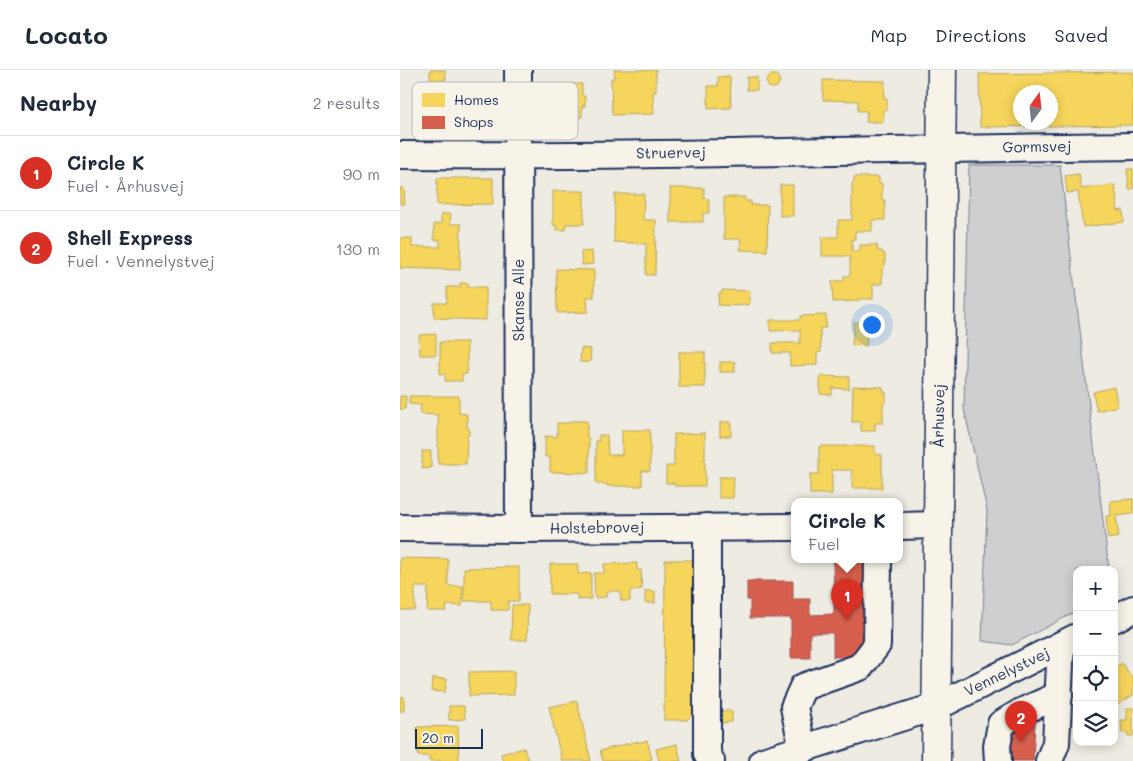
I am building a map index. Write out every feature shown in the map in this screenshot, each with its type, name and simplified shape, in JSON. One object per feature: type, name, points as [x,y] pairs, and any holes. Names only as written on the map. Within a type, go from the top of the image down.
[{"type":"main road","name":"Århusvej","points":[[936,761],[938,706],[937,525],[942,70]]},
{"type":"street","name":"Skanse Alle","points":[[518,140],[520,529]]},
{"type":"street","name":"Gormsvej","points":[[942,148],[1133,146]]},
{"type":"street","name":"Struervej","points":[[400,155],[518,156],[942,148]]},
{"type":"street","points":[[903,526],[937,525]]},
{"type":"street","points":[[707,527],[708,754],[711,761]]},
{"type":"street","name":"Holstebrovej","points":[[400,528],[791,527]]},
{"type":"street","points":[[803,750],[794,707],[803,687],[860,667],[877,645],[878,563]]},
{"type":"street","points":[[1118,616],[1133,609]]},
{"type":"street","points":[[1050,761],[1056,743],[1059,695],[1069,641]]},
{"type":"street","name":"Vennelystvej","points":[[763,761],[938,706],[1069,641]]},
{"type":"street","points":[[998,761],[997,746],[1001,724],[1020,712],[1059,695]]},
{"type":"shaded area","points":[[969,165],[1060,165],[1109,566],[1073,566],[1073,613],[1012,645],[982,641],[987,510],[964,409]]},
{"type":"building: Homes","points":[[430,70],[445,70],[446,80],[430,80]]},
{"type":"building: Homes","points":[[614,70],[656,70],[656,92],[653,92],[654,114],[612,115],[611,78],[615,78]]},
{"type":"building: Homes","points":[[1133,72],[1133,125],[1058,126],[1058,85],[1013,85],[1013,127],[980,127],[979,74]]},
{"type":"building: Homes","points":[[770,75],[777,75],[780,82],[776,88],[769,88],[766,81]]},
{"type":"building: Homes","points":[[730,76],[731,108],[708,109],[708,86],[718,86],[718,77]]},
{"type":"building: Homes","points":[[747,77],[757,77],[757,90],[747,90]]},
{"type":"building: Homes","points":[[823,80],[885,81],[884,98],[887,98],[887,109],[883,112],[883,122],[866,122],[867,111],[858,111],[858,101],[823,100]]},
{"type":"building: Homes","points":[[578,84],[582,84],[582,96],[585,96],[585,106],[582,106],[582,117],[578,117]]},
{"type":"building: Homes","points":[[1127,169],[1133,169],[1133,189],[1129,189]]},
{"type":"building: Homes","points":[[1079,174],[1081,189],[1115,185],[1118,211],[1123,210],[1124,222],[1083,227],[1078,192],[1067,193],[1065,176]]},
{"type":"building: Homes","points":[[854,177],[879,177],[879,183],[882,183],[882,200],[885,200],[885,220],[872,220],[872,231],[855,231],[855,239],[852,239],[852,251],[860,251],[860,245],[877,245],[878,251],[882,251],[885,254],[882,284],[873,284],[873,299],[833,302],[832,281],[844,281],[844,276],[850,276],[850,256],[822,256],[822,237],[838,237],[838,220],[852,220],[852,183],[854,183]]},
{"type":"building: Homes","points":[[437,178],[493,178],[493,204],[437,205]]},
{"type":"building: Homes","points":[[780,185],[793,185],[793,216],[780,216]]},
{"type":"building: Homes","points":[[400,188],[404,188],[405,204],[400,204]]},
{"type":"building: Homes","points":[[670,188],[704,188],[704,198],[709,199],[709,213],[703,213],[703,222],[670,222]]},
{"type":"building: Homes","points":[[553,191],[584,191],[584,224],[566,224],[566,230],[556,230],[556,225],[553,225]]},
{"type":"building: Homes","points":[[615,194],[644,194],[643,220],[656,220],[655,275],[646,275],[646,244],[614,242]]},
{"type":"building: Homes","points":[[724,197],[745,197],[745,201],[751,201],[751,205],[768,205],[767,251],[740,250],[741,239],[724,239]]},
{"type":"building: Homes","points":[[441,214],[451,214],[450,224],[461,224],[460,270],[400,268],[400,238],[412,238],[412,247],[440,247],[440,240],[434,240],[434,224],[441,224]]},
{"type":"building: Homes","points":[[592,251],[593,264],[582,265],[581,252]]},
{"type":"building: Homes","points":[[556,269],[594,270],[594,297],[587,297],[588,312],[557,313]]},
{"type":"building: Homes","points":[[460,283],[468,283],[468,287],[486,287],[486,320],[434,318],[434,303],[447,303],[447,287],[460,287]]},
{"type":"building: Homes","points":[[722,290],[750,291],[749,305],[718,305],[719,293],[722,293]]},
{"type":"building: Homes","points":[[826,315],[826,328],[820,328],[821,352],[817,353],[817,365],[790,366],[790,353],[772,353],[772,343],[800,343],[800,330],[770,331],[770,320],[800,320],[800,316]]},
{"type":"building: Homes","points":[[854,322],[868,323],[866,346],[852,345]]},
{"type":"building: Homes","points":[[436,334],[436,355],[420,355],[419,335]]},
{"type":"building: Homes","points":[[440,342],[467,342],[467,374],[462,374],[462,381],[445,381],[445,374],[440,374]]},
{"type":"building: Homes","points":[[581,348],[591,349],[590,362],[580,362]]},
{"type":"building: Homes","points":[[679,352],[705,352],[705,387],[679,387]]},
{"type":"building: Homes","points":[[720,362],[735,362],[735,372],[720,372]]},
{"type":"building: Homes","points":[[820,376],[849,377],[849,389],[832,388],[832,395],[820,394]]},
{"type":"building: Homes","points":[[853,386],[883,387],[886,393],[886,401],[883,404],[883,423],[875,423],[875,431],[861,431],[861,422],[852,422]]},
{"type":"building: Homes","points":[[1114,387],[1118,406],[1097,411],[1093,392]]},
{"type":"building: Homes","points":[[400,396],[406,396],[405,409],[400,409]]},
{"type":"building: Homes","points":[[409,396],[459,396],[459,413],[467,414],[467,428],[469,428],[466,464],[438,464],[438,415],[420,414],[421,405],[409,404]]},
{"type":"building: Homes","points":[[570,421],[587,421],[589,473],[550,472],[550,457],[545,457],[545,436],[557,437],[557,423],[570,423]]},
{"type":"building: Homes","points":[[720,422],[731,422],[731,436],[720,436]]},
{"type":"building: Homes","points":[[622,430],[650,430],[650,471],[642,471],[642,486],[607,486],[607,484],[596,484],[596,440],[599,441],[599,435],[607,435],[608,455],[622,455]]},
{"type":"building: Homes","points":[[705,433],[705,486],[674,486],[674,483],[666,483],[666,466],[674,466],[674,434]]},
{"type":"building: Homes","points":[[819,446],[875,446],[875,454],[882,455],[882,488],[852,488],[852,470],[832,470],[832,494],[810,494],[810,474],[819,474]]},
{"type":"building: Homes","points":[[422,451],[431,451],[431,468],[422,469]]},
{"type":"building: Homes","points":[[719,477],[734,477],[733,498],[719,498]]},
{"type":"building: Homes","points":[[1133,499],[1133,514],[1116,516],[1119,537],[1108,539],[1106,516],[1111,516],[1110,501]]},
{"type":"building: Homes","points":[[400,558],[448,559],[448,586],[463,586],[462,606],[447,605],[446,611],[427,611],[428,587],[415,587],[415,610],[400,610]]},
{"type":"building: Homes","points":[[665,560],[698,560],[697,710],[687,720],[664,720]]},
{"type":"building: Homes","points":[[637,563],[637,570],[641,570],[642,589],[630,591],[630,601],[621,601],[620,591],[606,591],[606,597],[595,598],[594,573],[604,573],[604,564]]},
{"type":"building: Homes","points":[[550,564],[578,564],[578,574],[591,573],[591,599],[577,600],[577,594],[550,594]]},
{"type":"building: Homes","points":[[519,567],[519,601],[508,601],[508,610],[491,610],[491,601],[464,601],[464,568]]},
{"type":"building: Homes","points":[[645,591],[655,591],[655,603],[645,603]]},
{"type":"building: Homes","points":[[512,605],[528,605],[527,640],[511,640]]},
{"type":"building: Homes","points":[[1122,663],[1133,679],[1133,695],[1118,704],[1118,701],[1118,666]]},
{"type":"building: Homes","points":[[514,671],[514,695],[469,696],[469,672]]},
{"type":"building: Homes","points":[[432,678],[447,679],[445,692],[431,691]]},
{"type":"building: Homes","points":[[400,697],[404,697],[404,711],[400,711]]},
{"type":"building: Homes","points":[[577,701],[591,761],[562,761],[549,707]]},
{"type":"building: Homes","points":[[449,706],[464,706],[465,719],[449,720]]},
{"type":"building: Homes","points":[[1127,708],[1133,708],[1133,736],[1128,736],[1128,733],[1122,733],[1121,720],[1127,720]]},
{"type":"building: Homes","points":[[721,711],[732,711],[732,722],[721,723]]},
{"type":"building: Homes","points":[[458,726],[459,761],[429,761],[429,756],[418,756],[417,727]]},
{"type":"building: Homes","points":[[647,740],[652,759],[645,761],[603,761],[600,751]]},
{"type":"building: Homes","points":[[677,744],[681,761],[659,761],[656,749]]},
{"type":"building: Homes","points":[[524,748],[528,760],[530,759],[531,761],[503,761],[501,754]]},
{"type":"building: Shops","points":[[833,563],[866,563],[866,657],[833,657],[833,633],[810,633],[810,658],[791,658],[791,618],[750,618],[750,600],[747,600],[747,581],[793,581],[793,599],[810,599],[810,615],[834,614]]},
{"type":"building: Shops","points":[[1009,722],[1035,722],[1033,761],[1007,761]]},
{"type":"place","name":"Circle K","points":[[847,620]]},
{"type":"place","name":"Shell Express","points":[[1021,742]]}]
